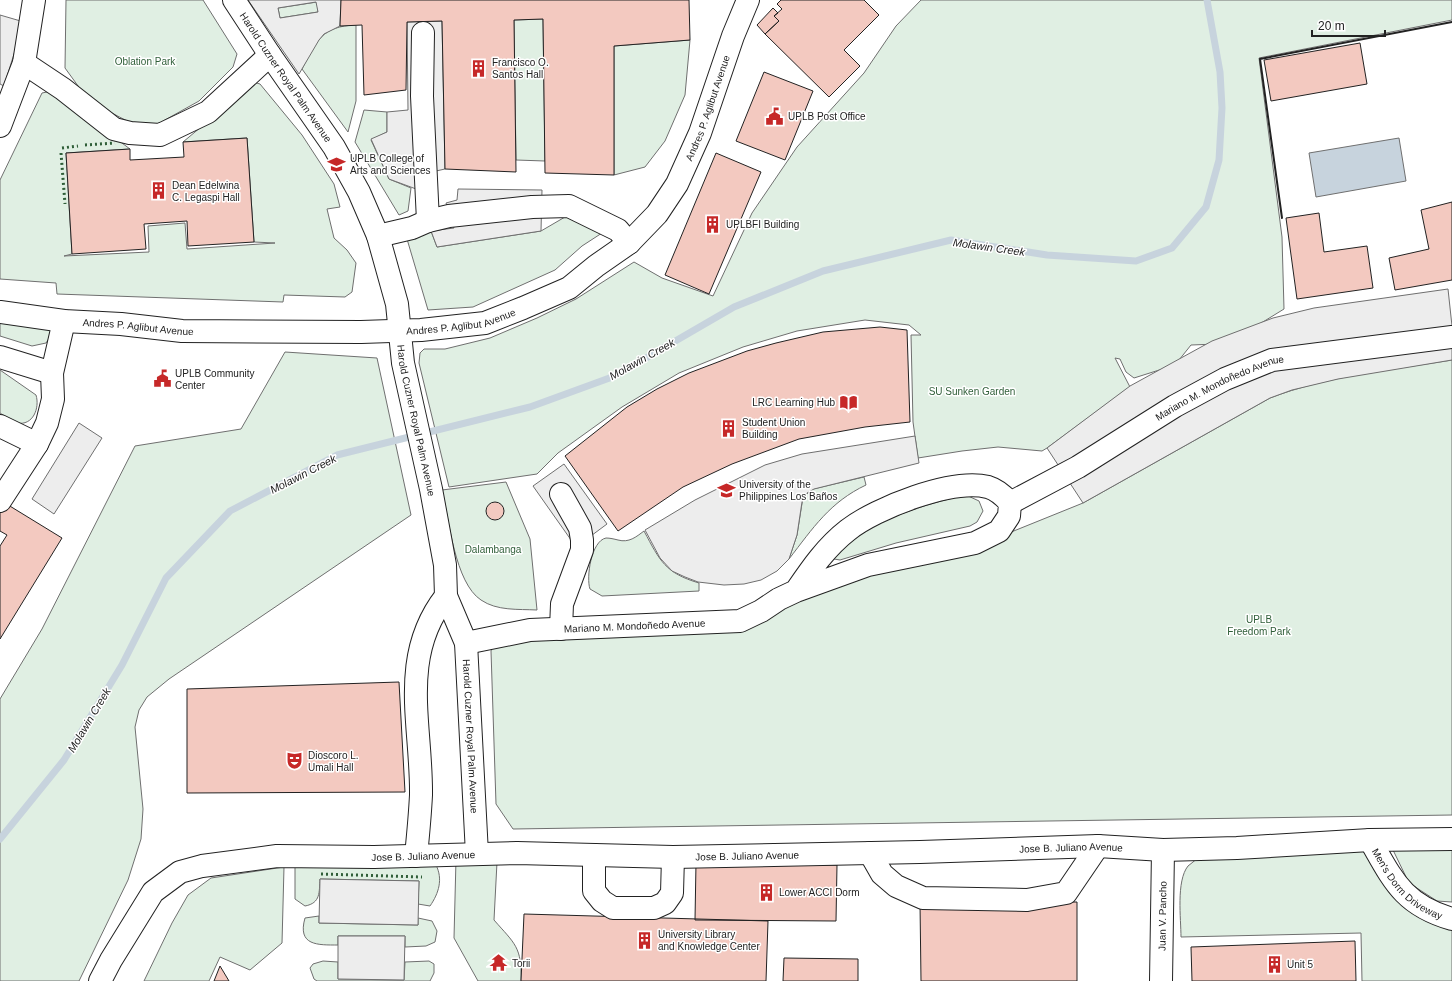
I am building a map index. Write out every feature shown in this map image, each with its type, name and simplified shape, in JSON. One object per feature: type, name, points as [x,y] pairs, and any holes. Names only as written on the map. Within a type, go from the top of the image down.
[{"type":"street","points":[[0,126],[24,63],[34,0]]},
{"type":"street","name":"Harold Cuzner Royal Palm Avenue","points":[[234,0],[334,147],[359,192],[378,236],[397,304],[403,363],[431,489],[445,565],[446,596],[466,643],[477,854]]},
{"type":"street","name":"Andres P. Aglibut Avenue","points":[[0,312],[64,321],[121,324],[182,331],[400,331],[485,323],[570,288],[596,266],[629,243],[657,214],[677,184],[700,133],[733,36],[748,0]]},
{"type":"street","points":[[423,33],[422,96],[428,221]]},
{"type":"street","points":[[24,63],[63,89],[114,129],[130,133],[160,135],[208,112],[270,55]]},
{"type":"street","points":[[378,236],[412,228],[428,221],[449,216],[532,207],[569,206],[618,230],[629,243]]},
{"type":"street","points":[[0,501],[37,444],[47,423],[53,399],[52,373],[64,321]]},
{"type":"street","name":"Mariano M. Mondoñedo Avenue","points":[[1010,503],[1078,467],[1175,406],[1225,379],[1272,360],[1452,338]]},
{"type":"street","points":[[0,357],[52,373]]},
{"type":"street","points":[[0,426],[37,444]]},
{"type":"street","name":"Mariano M. Mondoñedo Avenue","points":[[466,643],[530,630],[740,621],[796,591],[868,565],[974,543],[999,531],[1009,516],[1010,503],[1001,493],[988,487],[964,486],[916,495],[860,522],[848,530],[831,545],[814,565],[796,591]]},
{"type":"street","points":[[561,494],[580,528],[582,540],[582,550],[562,604],[561,629]]},
{"type":"street","points":[[416,856],[420,795],[416,676],[417,656],[431,619],[446,596]]},
{"type":"street","name":"Jose B. Juliano Avenue","points":[[100,981],[152,892],[180,872],[202,866],[277,856],[416,856],[477,854],[673,857],[1098,846],[1163,850],[1237,848],[1370,840],[1452,839]]},
{"type":"street","name":"Men's Dorm Driveway","points":[[1370,840],[1395,883],[1404,894],[1423,908],[1452,919]]},
{"type":"street","points":[[870,853],[882,874],[891,882],[896,886],[924,898],[1027,900],[1066,893],[1098,846]]},
{"type":"street","name":"Juan V. Pancho","points":[[1161,981],[1163,850]]},
{"type":"street","points":[[594,855],[594,891],[602,901],[613,908],[654,908],[665,903],[672,893],[673,857]]},
{"type":"green space","name":"Oblation Park","points":[[66,0],[203,0],[237,54],[233,67],[199,101],[156,125],[129,122],[89,101],[65,68]]},
{"type":"green space","name":"SU Sunken Garden","points":[[921,0],[1452,0],[1452,20],[1259,58],[1282,237],[1284,309],[1245,333],[1217,344],[1191,345],[1175,365],[1134,378],[1126,372],[1120,359],[1115,358],[1130,387],[1042,451],[998,447],[918,458],[913,422],[911,335],[921,335],[909,325],[865,320],[797,331],[743,347],[679,373],[622,407],[558,453],[537,474],[449,487],[419,363],[420,353],[424,349],[445,349],[490,338],[576,299],[634,262],[662,278],[713,296],[752,213],[797,147],[864,73],[896,26]]},
{"type":"green space","points":[[317,2],[318,12],[280,18],[278,8]]},
{"type":"green space","points":[[543,19],[545,161],[516,160],[514,20]]},
{"type":"green space","points":[[356,25],[356,101],[348,132],[302,69],[316,43],[328,32],[335,28]]},
{"type":"green space","points":[[690,40],[685,95],[665,141],[645,167],[614,175],[614,46]]},
{"type":"green space","points":[[250,81],[260,84],[302,135],[334,184],[340,207],[327,209],[334,238],[347,250],[356,263],[352,292],[345,297],[284,295],[283,302],[57,294],[56,283],[0,279],[0,180],[42,93],[52,91],[130,149],[66,153],[72,254],[64,256],[149,252],[148,226],[185,223],[187,249],[275,243],[254,242],[247,138],[183,142],[225,107]]},
{"type":"green space","points":[[364,110],[387,112],[387,132],[371,140],[389,179],[411,188],[408,211],[399,215],[355,142]]},
{"type":"green space","points":[[565,217],[584,221],[602,233],[582,246],[555,270],[473,307],[428,310],[407,239],[431,231],[437,247],[541,231]]},
{"type":"green space","points":[[0,320],[51,328],[52,334],[46,343],[32,346],[0,336]]},
{"type":"green space","points":[[285,352],[377,358],[411,515],[169,679],[147,697],[139,710],[135,727],[143,809],[141,839],[128,880],[79,981],[0,981],[0,699],[42,629],[135,446],[241,429]]},
{"type":"green space","name":"UPLB Freedom Park","points":[[1452,360],[1452,815],[513,829],[496,804],[491,651],[493,644],[498,639],[747,623],[817,584],[984,543],[1083,503],[1270,398],[1292,390],[1337,379]]},
{"type":"green space","points":[[0,370],[36,395],[36,410],[31,419],[27,422],[17,423],[0,413]]},
{"type":"green space","points":[[864,477],[866,485],[842,499],[832,508],[814,526],[789,559],[797,535],[803,497],[813,489]]},
{"type":"green space","name":"Dalambanga","points":[[506,482],[530,539],[537,610],[501,608],[487,604],[481,600],[472,592],[465,580],[454,550],[442,490]]},
{"type":"green space","points":[[966,495],[979,501],[983,511],[977,522],[970,526],[896,543],[840,560],[834,559],[831,556],[851,539],[889,519],[927,505]]},
{"type":"green space","points":[[644,531],[659,558],[678,575],[699,583],[699,591],[602,596],[590,589],[589,569],[591,560],[593,553],[601,541],[606,538],[626,541]]},
{"type":"green space","points":[[1452,849],[1452,902],[1437,901],[1409,883],[1393,850]]},
{"type":"green space","points":[[1362,850],[1374,864],[1395,899],[1414,914],[1452,927],[1452,981],[1362,981],[1361,933],[1181,937],[1180,900],[1182,881],[1188,866],[1198,858]]},
{"type":"green space","points":[[456,859],[497,862],[494,920],[516,947],[520,960],[521,981],[478,981],[454,938]]},
{"type":"green space","points":[[436,865],[440,881],[436,896],[430,906],[418,904],[419,881],[320,879],[317,900],[310,905],[305,906],[295,899],[295,866]]},
{"type":"green space","points":[[284,867],[282,943],[250,970],[220,957],[209,981],[144,981],[172,923],[188,895],[211,878]]},
{"type":"green space","points":[[319,916],[319,923],[418,925],[418,918],[432,921],[437,931],[435,942],[426,946],[405,947],[405,936],[338,936],[338,945],[323,945],[311,942],[307,939],[304,934],[303,927],[305,918]]},
{"type":"green space","points":[[323,961],[338,962],[338,979],[404,980],[405,962],[429,961],[434,964],[434,973],[430,981],[317,981],[314,979],[310,968],[313,964]]},
{"type":"shaded area","points":[[248,0],[341,0],[340,26],[324,34],[299,74]],"holes":[[[316,2],[318,12],[280,18],[278,8]]]},
{"type":"shaded area","points":[[0,15],[24,22],[4,86],[0,84]]},
{"type":"shaded area","points":[[442,21],[445,169],[436,171],[427,193],[389,179],[371,139],[387,132],[387,112],[408,110],[407,22]]},
{"type":"shaded area","points":[[1399,138],[1406,181],[1316,197],[1309,153]]},
{"type":"shaded area","points":[[458,189],[542,190],[541,231],[437,247],[431,231],[454,228],[446,203],[457,200]]},
{"type":"shaded area","points":[[1448,289],[1452,326],[1452,360],[1338,379],[1292,390],[1270,398],[1083,503],[1047,448],[1130,386],[1212,341],[1273,318],[1314,308]]},
{"type":"shaded area","points":[[79,423],[102,438],[54,514],[32,499]]},
{"type":"shaded area","points":[[915,436],[919,463],[814,489],[807,493],[802,502],[797,535],[789,559],[777,571],[761,580],[744,584],[724,585],[698,582],[685,577],[672,571],[660,558],[645,530],[695,500],[765,465],[802,454]]},
{"type":"shaded area","points":[[564,464],[607,524],[576,547],[533,486]]},
{"type":"shaded area","points":[[320,879],[419,881],[418,925],[319,923]]},
{"type":"shaded area","points":[[338,936],[405,936],[404,980],[338,979]]},
{"type":"building","name":"Francisco O. Santos Hall","points":[[341,0],[689,0],[690,40],[614,46],[614,175],[545,173],[543,19],[514,20],[516,172],[445,169],[442,21],[407,22],[406,90],[364,95],[362,25],[340,26]]},
{"type":"building","points":[[781,0],[864,0],[879,15],[844,50],[860,66],[829,97],[765,34],[779,21],[774,16],[782,9],[777,4]]},
{"type":"building","points":[[773,8],[778,13],[774,16],[779,21],[765,34],[757,25]]},
{"type":"building","points":[[1360,43],[1367,84],[1271,101],[1264,60]]},
{"type":"building","name":"UPLB Post Office","points":[[764,72],[813,91],[785,160],[736,141]]},
{"type":"building","name":"Dean Edelwina C. Legaspi Hall","points":[[247,138],[254,242],[188,246],[187,221],[144,224],[146,249],[72,254],[66,153],[130,149],[130,160],[184,157],[183,142]]},
{"type":"building","name":"UPLBFI Building","points":[[716,153],[761,172],[709,294],[665,275]]},
{"type":"building","points":[[1452,202],[1452,280],[1395,290],[1389,258],[1429,249],[1421,210]]},
{"type":"building","points":[[1319,213],[1324,252],[1367,246],[1373,288],[1297,299],[1286,218]]},
{"type":"building","name":"Student Union Building","points":[[880,327],[907,330],[910,422],[865,427],[799,439],[732,464],[683,487],[618,531],[565,456],[627,407],[657,389],[689,373],[747,351],[776,343],[823,332]]},
{"type":"building","points":[[0,500],[62,538],[0,639],[0,546],[7,535],[0,531]]},
{"type":"building","points":[[495,502],[501,505],[504,511],[501,517],[495,520],[489,517],[486,511],[489,505]]},
{"type":"building","name":"Dioscoro L. Umali Hall","points":[[399,682],[405,792],[187,793],[187,689]]},
{"type":"building","name":"Lower ACCI Dorm","points":[[696,863],[837,865],[836,921],[695,920]]},
{"type":"building","points":[[1077,902],[1077,981],[921,981],[920,903]]},
{"type":"building","name":"University Library and Knowledge Center","points":[[524,914],[768,921],[766,981],[521,981]]},
{"type":"building","name":"Unit 5","points":[[1355,941],[1356,981],[1192,981],[1191,947]]},
{"type":"building","points":[[784,958],[858,959],[858,981],[783,981]]},
{"type":"building","points":[[220,966],[229,981],[214,981]]},
{"type":"waterway","name":"Molawin Creek","points":[[0,839],[64,760],[122,665],[166,578],[230,511],[337,455],[530,407],[615,376],[734,307],[823,271],[951,240],[1047,255],[1136,261],[1172,248],[1206,207],[1219,160],[1222,108],[1220,72],[1207,0]]},
{"type":"hedge","points":[[85,145],[115,143]]},
{"type":"hedge","points":[[62,148],[78,146]]},
{"type":"hedge","points":[[61,153],[65,204]]},
{"type":"hedge","points":[[321,874],[422,877]]},
{"type":"wall","points":[[1282,218],[1260,59],[1452,22]]},
{"type":"place","name":"Francisco O. Santos Hall","points":[[479,68]]},
{"type":"place","name":"UPLB Post Office","points":[[775,116]]},
{"type":"place","name":"UPLB College of Arts and Sciences","points":[[337,164]]},
{"type":"place","name":"Dean Edelwina C. Legaspi Hall","points":[[159,191]]},
{"type":"place","name":"UPLBFI Building","points":[[713,224]]},
{"type":"place","name":"UPLB Community Center","points":[[162,379]]},
{"type":"place","name":"LRC Learning Hub","points":[[848,402]]},
{"type":"place","name":"Student Union Building","points":[[729,428]]},
{"type":"place","name":"University of the Philippines Los Baños","points":[[726,490]]},
{"type":"place","name":"Dioscoro L. Umali Hall","points":[[295,761]]},
{"type":"place","name":"Lower ACCI Dorm","points":[[766,892]]},
{"type":"place","name":"University Library and Knowledge Center","points":[[645,940]]},
{"type":"place","name":"Torii","points":[[499,963]]},
{"type":"place","name":"Unit 5","points":[[1274,964]]}]
